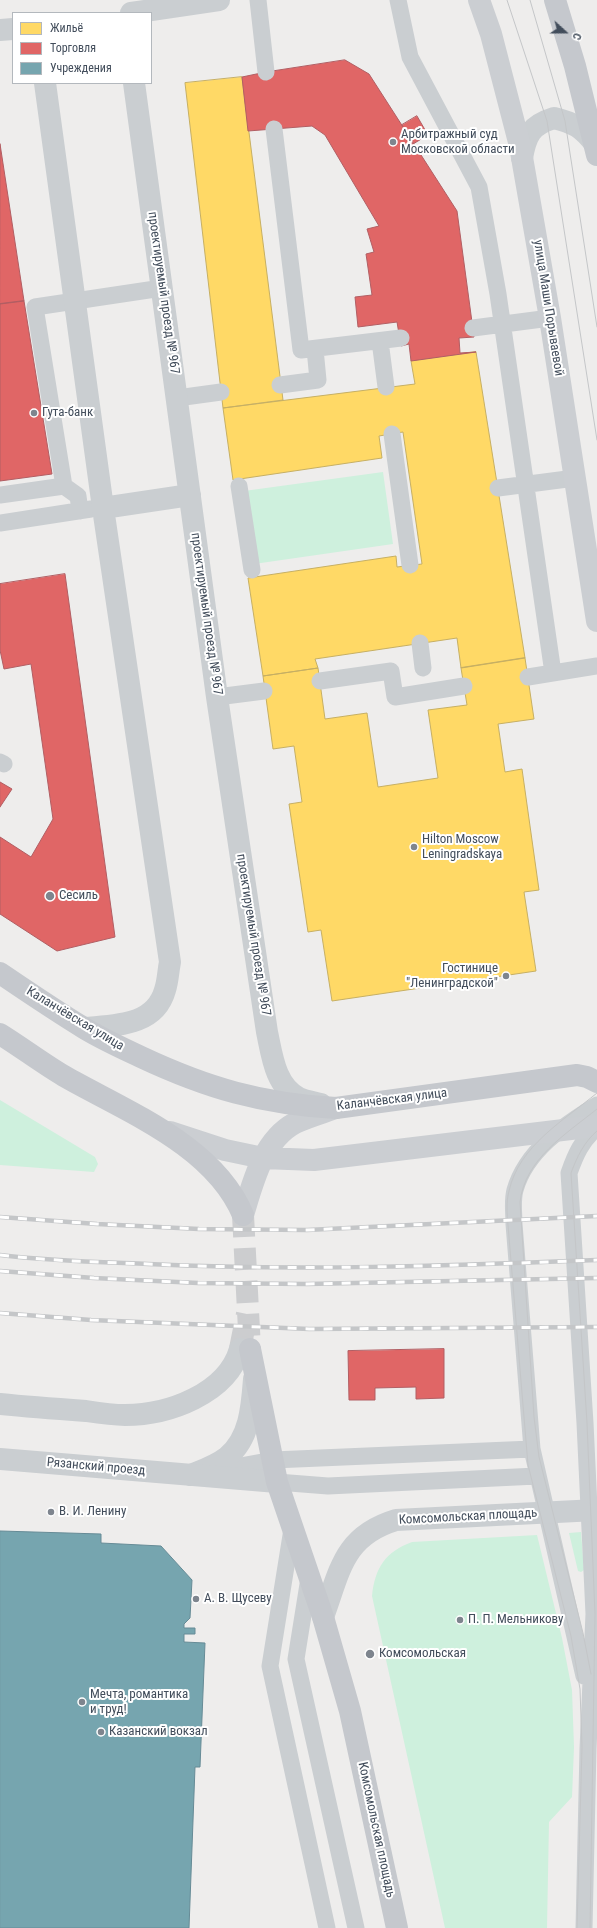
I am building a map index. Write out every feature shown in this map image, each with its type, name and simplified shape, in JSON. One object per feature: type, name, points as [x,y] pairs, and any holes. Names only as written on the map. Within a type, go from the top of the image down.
[{"type":"main road","name":"улица Маши Порываевой","points":[[479,0],[491,34],[522,158],[550,318],[597,620]]},
{"type":"main road","points":[[555,0],[575,66],[596,150]]},
{"type":"main road","name":"Каланчёвская улица","points":[[0,973],[85,1028],[149,1061],[206,1085],[275,1103],[336,1108],[590,1076]]},
{"type":"main road","points":[[0,1034],[62,1075],[165,1131],[196,1155],[228,1186],[237,1200],[243,1214],[252,1185],[272,1143],[282,1132],[294,1124],[336,1108]]},
{"type":"main road","points":[[590,1076],[597,1066]]},
{"type":"main road","points":[[165,1131],[225,1150],[264,1158],[314,1160],[512,1135],[597,1127]]},
{"type":"main road","name":"Комсомольская площадь","points":[[245,1349],[254,1376],[277,1482],[323,1617],[350,1711],[396,1928]]},
{"type":"street","points":[[138,12],[219,0]]},
{"type":"street","points":[[0,30],[12,29]]},
{"type":"street","points":[[45,84],[103,508],[170,962],[165,991],[155,1010],[142,1020],[119,1025],[85,1028]]},
{"type":"street","name":"проектируемый проезд № 967","points":[[134,84],[217,697],[267,1032],[275,1069],[285,1087],[299,1098],[336,1108]]},
{"type":"street","points":[[522,158],[527,139],[532,129],[554,118],[574,124],[583,130],[596,150]]},
{"type":"street","points":[[103,508],[190,495]]},
{"type":"street","points":[[0,1404],[126,1415],[166,1409],[184,1403],[208,1390],[225,1377],[245,1349]]},
{"type":"street","points":[[191,1475],[228,1456],[241,1443],[248,1424],[253,1399],[254,1376]]},
{"type":"street","name":"Рязанский проезд","points":[[0,1459],[277,1482]]},
{"type":"street","name":"Комсомольская площадь","points":[[323,1617],[343,1564],[352,1546],[363,1535],[378,1525],[396,1520],[593,1511]]},
{"type":"lane","points":[[258,0],[266,72]]},
{"type":"lane","points":[[398,0],[410,57],[478,187],[502,324],[553,672]]},
{"type":"lane","points":[[274,129],[301,350],[401,338]]},
{"type":"lane","points":[[64,486],[31,308],[162,288]]},
{"type":"lane","points":[[473,328],[550,318]]},
{"type":"lane","points":[[380,341],[386,387]]},
{"type":"lane","points":[[280,385],[318,380],[315,349]]},
{"type":"lane","points":[[177,398],[221,392]]},
{"type":"lane","points":[[392,434],[407,501],[410,565]]},
{"type":"lane","points":[[498,488],[575,478]]},
{"type":"lane","points":[[0,495],[64,486],[78,496],[80,511]]},
{"type":"lane","points":[[239,486],[252,570]]},
{"type":"lane","points":[[0,523],[103,508]]},
{"type":"lane","points":[[420,644],[423,668]]},
{"type":"lane","points":[[528,677],[597,666]]},
{"type":"lane","points":[[320,681],[391,671],[395,697],[464,686]]},
{"type":"lane","points":[[217,697],[264,691]]},
{"type":"lane","points":[[588,1749],[586,1688],[582,1664],[537,1476],[532,1449],[514,1224],[515,1191],[522,1173],[533,1154],[562,1130],[597,1105]]},
{"type":"lane","points":[[584,1928],[588,1749],[594,1614],[593,1511],[569,1173],[574,1158],[582,1144],[597,1127]]},
{"type":"lane","points":[[512,1135],[516,1138],[521,1148],[523,1158],[522,1173]]},
{"type":"lane","points":[[191,1475],[273,1460],[532,1449]]},
{"type":"lane","points":[[277,1482],[328,1486],[537,1476]]},
{"type":"lane","points":[[292,1529],[270,1666],[327,1928]]},
{"type":"lane","points":[[309,1577],[296,1659],[356,1928]]},
{"type":"green space","points":[[383,472],[393,544],[254,564],[244,491]]},
{"type":"green space","points":[[0,1100],[95,1157],[98,1164],[94,1172],[0,1165]]},
{"type":"green space","points":[[581,1532],[584,1570],[581,1572],[578,1571],[569,1533]]},
{"type":"green space","points":[[537,1535],[562,1638],[572,1690],[574,1747],[572,1797],[549,1822],[547,1928],[445,1928],[372,1596],[373,1586],[379,1569],[388,1556],[412,1542]]},
{"type":"building: Жильё","points":[[242,77],[283,400],[223,408],[185,83]]},
{"type":"building: Жильё","points":[[476,352],[525,658],[461,668],[457,638],[315,659],[318,668],[263,676],[248,578],[396,556],[397,567],[422,564],[403,432],[379,436],[382,458],[233,480],[223,408],[415,384],[411,361]]},
{"type":"building: Жильё","name":"Hilton Moscow Leningradskaya","points":[[525,658],[534,719],[498,724],[505,772],[522,769],[539,890],[524,892],[536,971],[332,1001],[321,930],[308,932],[289,804],[302,802],[294,746],[273,749],[263,676],[318,668],[325,719],[367,713],[378,787],[438,778],[428,710],[467,705],[461,668]]},
{"type":"building: Торговля","points":[[345,60],[369,74],[457,211],[474,337],[459,338],[460,353],[476,352],[411,361],[409,344],[401,346],[397,322],[358,327],[355,297],[372,295],[366,254],[374,252],[367,229],[379,226],[325,135],[312,126],[248,131],[242,77]]},
{"type":"building: Торговля","points":[[417,116],[428,135],[413,144],[402,125]]},
{"type":"building: Торговля","points":[[0,144],[24,301],[0,304]]},
{"type":"building: Торговля","points":[[24,301],[52,474],[0,481],[0,304]]},
{"type":"building: Торговля","points":[[65,574],[115,937],[57,951],[0,914],[0,837],[31,857],[53,819],[31,664],[4,669],[0,650],[0,584]]},
{"type":"building: Торговля","points":[[0,782],[12,789],[0,807]]},
{"type":"building: Торговля","points":[[444,1349],[444,1398],[416,1399],[416,1387],[375,1388],[375,1400],[349,1400],[348,1351]]},
{"type":"building: Учреждения","name":"Казанский вокзал","points":[[0,1531],[101,1534],[101,1543],[161,1546],[192,1580],[190,1618],[184,1624],[184,1628],[195,1628],[195,1634],[184,1634],[184,1642],[205,1643],[200,1767],[195,1767],[189,1928],[0,1928]]},
{"type":"tunnel","points":[[243,1215],[250,1349]]},
{"type":"tunnel","points":[[240,1349],[247,1314]]},
{"type":"tram line","points":[[507,0],[547,121],[597,440]]},
{"type":"tram line","points":[[530,0],[565,121],[597,327]]},
{"type":"tram line","points":[[577,1928],[582,1747],[580,1689],[571,1636],[528,1465],[507,1204],[514,1175],[532,1148],[557,1124],[597,1093]]},
{"type":"tram line","points":[[591,1674],[583,1633],[539,1457],[534,1417],[520,1202],[523,1187],[538,1160],[560,1138],[597,1109]]},
{"type":"tram line","points":[[590,1928],[595,1614],[587,1423],[571,1173],[581,1150],[597,1131]]},
{"type":"railway","points":[[0,1217],[199,1229],[307,1230],[597,1216]]},
{"type":"railway","points":[[0,1255],[74,1261],[260,1267],[428,1266],[597,1260]]},
{"type":"railway","points":[[0,1271],[94,1278],[198,1283],[307,1284],[597,1278]]},
{"type":"railway","points":[[0,1313],[91,1320],[309,1329],[597,1327]]},
{"type":"place","name":"Арбитражный суд Московской области","points":[[393,142]]},
{"type":"place","name":"Гута-банк","points":[[34,413]]},
{"type":"place","name":"Hilton Moscow Leningradskaya","points":[[414,847]]},
{"type":"place","name":"Сесиль","points":[[50,896]]},
{"type":"place","name":"Гостинице \"Ленинградской\"","points":[[506,976]]},
{"type":"place","name":"В. И. Ленину","points":[[51,1512]]},
{"type":"place","name":"А. В. Щусеву","points":[[196,1599]]},
{"type":"place","name":"П. П. Мельникову","points":[[460,1620]]},
{"type":"place","name":"Комсомольская","points":[[370,1654]]},
{"type":"place","name":"Мечта, романтика и труд!","points":[[82,1702]]},
{"type":"place","name":"Казанский вокзал","points":[[101,1732]]}]
